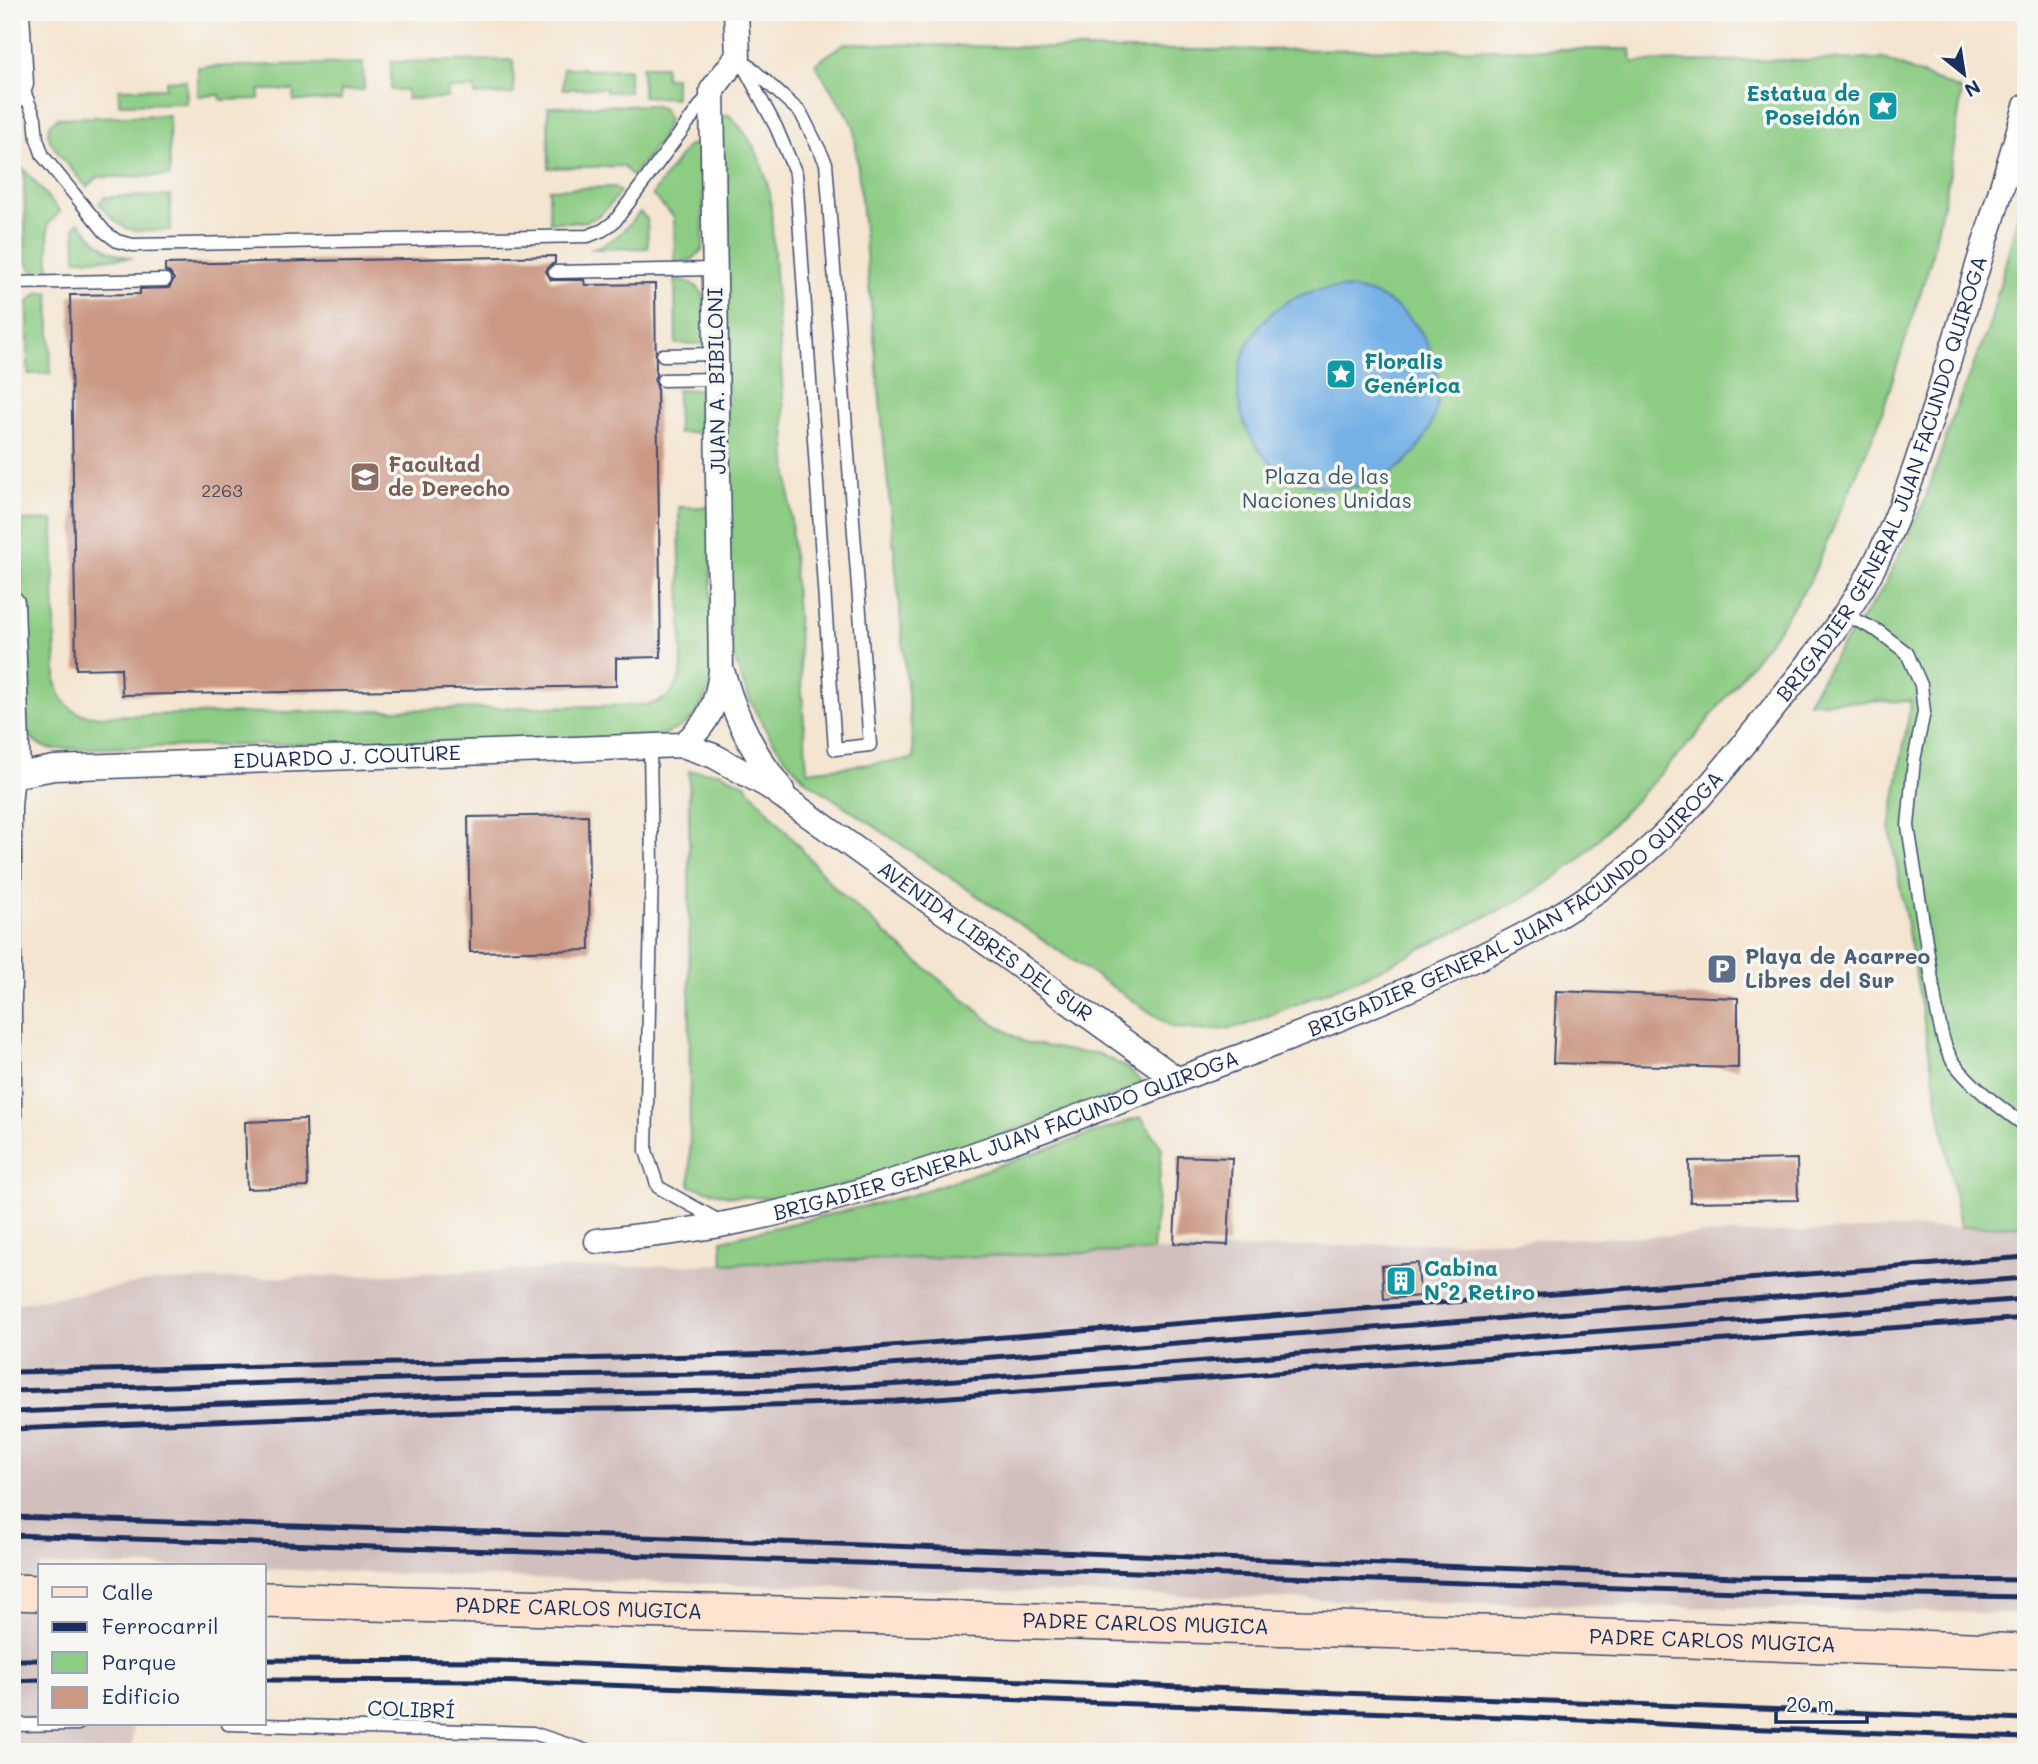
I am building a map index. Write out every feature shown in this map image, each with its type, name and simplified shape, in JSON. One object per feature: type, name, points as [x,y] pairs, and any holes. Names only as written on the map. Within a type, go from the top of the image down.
[{"type":"street","points":[[17,12],[17,92]]},
{"type":"street","points":[[712,90],[738,56],[736,12]]},
{"type":"street","name":"JUAN A. BIBILONI","points":[[682,745],[698,733],[707,720],[715,704],[721,670],[712,90]]},
{"type":"street","name":"BRIGADIER GENERAL JUAN FACUNDO QUIROGA","points":[[597,1241],[724,1224],[804,1206],[1015,1140],[1316,1029],[1392,998],[1508,944],[1566,912],[1614,879],[1653,845],[1717,779],[1799,676],[1844,614],[1882,550],[1919,457],[2026,106]]},
{"type":"street","points":[[12,603],[15,776]]},
{"type":"street","name":"AVENIDA LIBRES DEL SUR","points":[[721,670],[745,735],[767,770],[794,804]]},
{"type":"street","name":"AVENIDA LIBRES DEL SUR","points":[[682,745],[714,756],[768,786],[1178,1080]]},
{"type":"street","name":"EDUARDO J. COUTURE","points":[[15,776],[54,768],[682,745]]},
{"type":"street","points":[[12,1592],[38,1593]]},
{"type":"street","name":"PADRE CARLOS MUGICA","points":[[266,1600],[1517,1634],[2026,1652]]},
{"type":"lane","points":[[738,56],[801,113],[826,163],[870,745],[835,749],[796,174],[776,127],[738,56]]},
{"type":"lane","points":[[17,92],[35,118],[37,139],[43,156],[104,232],[117,241],[133,244],[588,236],[615,221],[712,90]]},
{"type":"lane","points":[[555,272],[715,269]]},
{"type":"lane","points":[[12,283],[165,280]]},
{"type":"lane","points":[[663,355],[716,354]]},
{"type":"lane","points":[[663,380],[717,379]]},
{"type":"lane","points":[[1844,614],[1878,631],[1907,653],[1921,685],[1924,712],[1914,760],[1908,826],[1944,1041],[1955,1064],[1999,1107],[2026,1126]]},
{"type":"lane","points":[[650,748],[652,866],[646,1151],[658,1187],[724,1224]]},
{"type":"lane","points":[[15,776],[15,1119]]},
{"type":"lane","points":[[12,1725],[38,1725]]},
{"type":"lane","name":"COLIBRÍ","points":[[266,1725],[533,1732],[590,1752]]},
{"type":"shaded area","points":[[2026,1225],[2026,1614],[607,1581],[266,1569],[266,1564],[38,1564],[38,1726],[133,1726],[132,1752],[12,1752],[12,1304],[156,1281]]},
{"type":"green space","name":"Plaza de las Naciones Unidas","points":[[845,43],[1122,50],[1631,49],[1632,62],[1884,59],[1962,91],[1950,173],[1930,263],[1878,425],[1810,581],[1779,628],[1695,737],[1580,859],[1520,900],[1363,977],[1243,1026],[1211,1031],[1175,1028],[1166,1023],[807,781],[769,735],[744,685],[731,647],[720,116],[729,115],[756,151],[770,194],[807,771],[914,759],[854,126],[815,64]]},
{"type":"green space","points":[[513,60],[514,94],[475,95],[475,88],[448,89],[448,98],[407,99],[406,90],[391,90],[391,62]]},
{"type":"green space","points":[[363,63],[364,90],[341,91],[341,100],[294,101],[293,90],[260,90],[259,99],[221,100],[220,95],[198,96],[198,67]]},
{"type":"green space","points":[[642,66],[665,66],[665,78],[675,77],[675,98],[643,96]]},
{"type":"green space","points":[[563,68],[629,69],[629,92],[606,92],[606,88],[563,89]]},
{"type":"green space","points":[[186,80],[187,103],[119,104],[119,89],[166,88],[166,81]]},
{"type":"green space","points":[[650,105],[662,109],[667,116],[666,125],[654,148],[632,176],[623,166],[549,168],[548,107]]},
{"type":"green space","points":[[169,115],[170,176],[98,177],[87,187],[57,152],[48,131],[49,126],[58,118]]},
{"type":"green space","points":[[698,144],[703,147],[703,249],[693,259],[675,263],[674,217],[652,195],[686,148]]},
{"type":"green space","points":[[24,169],[60,212],[48,224],[49,275],[34,271],[26,258]]},
{"type":"green space","points":[[2026,183],[2026,1225],[1960,1227],[1890,829],[1911,701],[1808,702],[1836,654],[1883,589],[1925,500],[1956,408],[1989,327]]},
{"type":"green space","points":[[615,187],[620,192],[604,211],[591,220],[550,222],[549,189]]},
{"type":"green space","points":[[170,196],[171,230],[130,229],[116,221],[99,203],[105,197]]},
{"type":"green space","points":[[640,212],[647,219],[648,248],[590,249],[618,235]]},
{"type":"green space","points":[[79,222],[102,246],[132,258],[76,259],[75,226]]},
{"type":"green space","points":[[675,279],[696,286],[702,293],[707,311],[708,344],[676,344]]},
{"type":"green space","points":[[49,292],[51,373],[28,374],[28,303],[38,293]]},
{"type":"green space","points":[[709,389],[710,432],[678,433],[677,390]]},
{"type":"green space","points":[[679,507],[711,507],[711,687],[695,716],[681,727],[665,734],[648,737],[52,749],[41,746],[30,737],[24,722],[21,521],[53,520],[56,681],[64,701],[78,713],[93,716],[646,705],[660,701],[671,693],[682,668]]},
{"type":"green space","points":[[689,771],[719,772],[745,784],[834,887],[912,957],[989,1020],[1024,1042],[1076,1052],[1097,1053],[1124,1066],[1146,1085],[894,1171],[795,1199],[729,1196],[690,1186]]},
{"type":"green space","points":[[1141,1117],[1162,1148],[1153,1251],[723,1264],[722,1240],[912,1195]]},
{"type":"water","points":[[1338,288],[1358,290],[1376,296],[1409,317],[1430,350],[1436,368],[1436,408],[1430,426],[1409,459],[1376,480],[1358,486],[1338,488],[1318,486],[1300,480],[1267,459],[1246,426],[1240,408],[1238,388],[1240,368],[1246,350],[1267,317],[1300,296],[1318,290]]},
{"type":"building","name":"Facultad de Derecho","points":[[555,256],[555,263],[546,271],[551,280],[584,280],[585,285],[655,284],[654,379],[657,386],[661,657],[616,658],[616,686],[122,695],[121,668],[76,669],[70,295],[140,294],[140,289],[169,288],[174,279],[165,271],[165,264]]},
{"type":"building","points":[[588,815],[590,950],[470,952],[468,817]]},
{"type":"building","points":[[1556,991],[1738,998],[1738,1068],[1553,1063]]},
{"type":"building","points":[[306,1119],[308,1187],[247,1189],[245,1122]]},
{"type":"building","points":[[1178,1156],[1232,1158],[1228,1245],[1174,1243]]},
{"type":"building","points":[[1797,1159],[1798,1200],[1690,1202],[1689,1161]]},
{"type":"building","name":"Cabina N°2 Retiro","points":[[1418,1263],[1420,1296],[1384,1299],[1382,1266]]},
{"type":"railway","points":[[12,1372],[788,1354],[2026,1257]]},
{"type":"railway","points":[[12,1391],[464,1377],[785,1373],[2026,1278]]},
{"type":"railway","points":[[12,1412],[465,1395],[785,1390],[903,1384],[2026,1299]]},
{"type":"railway","points":[[12,1429],[463,1411],[896,1401],[2026,1318]]},
{"type":"railway","points":[[12,1517],[1737,1577],[2026,1580]]},
{"type":"railway","points":[[12,1535],[1740,1592],[2026,1597]]},
{"type":"railway","points":[[12,1660],[38,1660]]},
{"type":"railway","points":[[266,1660],[499,1661],[2026,1719]]},
{"type":"railway","points":[[12,1681],[38,1680]]},
{"type":"railway","points":[[266,1680],[490,1681],[2026,1738]]},
{"type":"place","name":"Estatua de Poseidón","points":[[1883,106]]},
{"type":"place","name":"Floralis Genérica","points":[[1341,374]]},
{"type":"place","name":"Facultad de Derecho","points":[[365,477]]},
{"type":"place","name":"Playa de Acarreo Libres del Sur","points":[[1722,969]]},
{"type":"place","name":"Cabina N°2 Retiro","points":[[1401,1281]]}]
